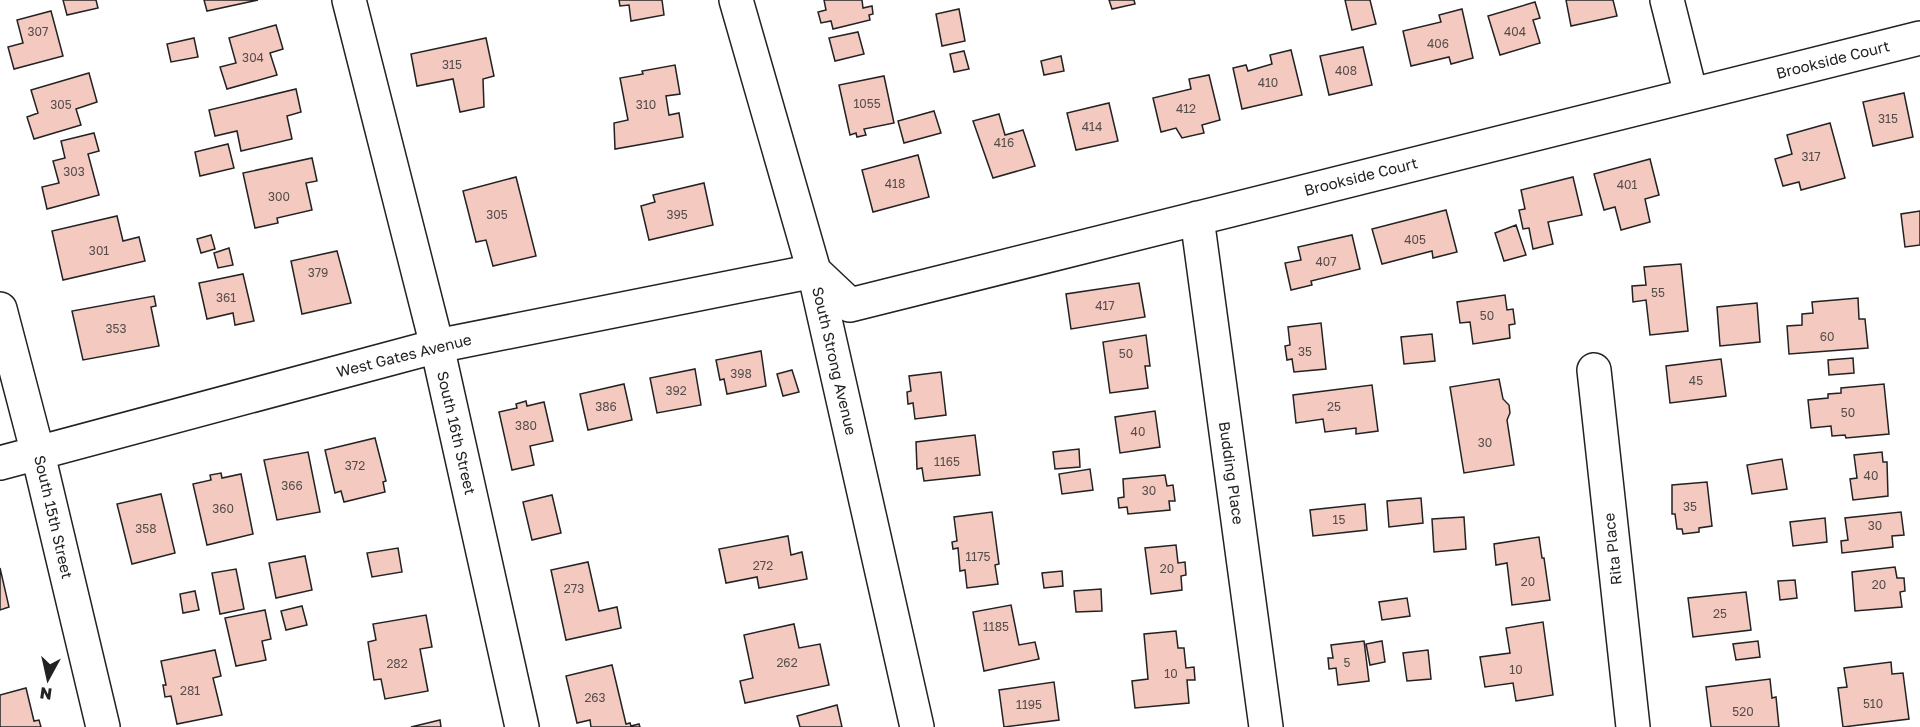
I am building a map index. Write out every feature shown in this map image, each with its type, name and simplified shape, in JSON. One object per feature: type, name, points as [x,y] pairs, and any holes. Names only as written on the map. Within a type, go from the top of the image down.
[{"type":"street","name":"South 16th Street","points":[[349,0],[437,346],[522,727]]},
{"type":"street","name":"South Strong Avenue","points":[[736,0],[814,271],[917,727]]},
{"type":"street","points":[[1667,0],[1690,95]]},
{"type":"street","name":"Brookside Court","points":[[814,271],[850,304],[1920,38]]},
{"type":"street","name":"Budding Place","points":[[1197,218],[1266,727]]},
{"type":"street","name":"West Gates Avenue","points":[[0,463],[437,346],[814,271]]},
{"type":"street","name":"South 15th Street","points":[[0,309],[38,454],[103,727]]},
{"type":"street","name":"Rita Place","points":[[1594,370],[1633,727]]},
{"type":"building","points":[[63,0],[96,0],[98,8],[67,15]]},
{"type":"building","points":[[204,0],[258,0],[207,11]]},
{"type":"building","points":[[619,0],[662,0],[664,15],[631,21],[629,5],[620,6]]},
{"type":"building","points":[[824,0],[862,0],[863,8],[872,6],[873,14],[869,15],[870,20],[833,29],[831,21],[821,23],[818,12],[826,10]]},
{"type":"building","points":[[1109,0],[1134,0],[1135,4],[1112,9]]},
{"type":"building","points":[[1345,0],[1370,0],[1376,24],[1352,30]]},
{"type":"building","points":[[1566,0],[1613,0],[1617,16],[1571,26]]},
{"type":"building","points":[[1535,2],[1540,18],[1533,20],[1540,43],[1500,55],[1488,16]]},
{"type":"building","points":[[959,9],[965,41],[942,46],[936,14]]},
{"type":"building","points":[[1462,9],[1473,58],[1451,64],[1449,57],[1411,66],[1403,31],[1441,22],[1439,15]]},
{"type":"building","points":[[51,11],[63,56],[14,69],[8,47],[23,43],[17,20]]},
{"type":"building","points":[[276,25],[283,49],[270,53],[277,75],[227,89],[220,67],[236,63],[229,38]]},
{"type":"building","points":[[858,32],[864,54],[835,61],[829,38]]},
{"type":"building","points":[[194,38],[198,57],[171,62],[167,44]]},
{"type":"building","points":[[486,38],[494,76],[483,79],[484,107],[460,112],[453,79],[417,86],[411,54]]},
{"type":"building","points":[[1363,47],[1372,85],[1329,95],[1320,56]]},
{"type":"building","points":[[1291,50],[1302,95],[1242,109],[1233,68],[1246,65],[1248,71],[1272,64],[1270,55]]},
{"type":"building","points":[[964,51],[969,69],[954,72],[950,54]]},
{"type":"building","points":[[1061,56],[1064,71],[1044,75],[1041,61]]},
{"type":"building","points":[[675,65],[680,94],[666,96],[669,115],[679,113],[683,137],[615,149],[614,123],[628,120],[620,78]]},
{"type":"building","points":[[89,73],[97,102],[76,109],[81,125],[34,139],[27,117],[38,113],[31,90]]},
{"type":"building","points":[[1209,75],[1220,120],[1202,125],[1204,133],[1182,138],[1176,128],[1161,132],[1153,98],[1191,89],[1189,79]]},
{"type":"building","points":[[884,76],[894,123],[864,129],[866,135],[857,137],[856,133],[850,135],[839,85]]},
{"type":"building","points":[[296,89],[301,112],[287,116],[292,139],[241,151],[237,131],[215,136],[209,110]]},
{"type":"building","points":[[1904,93],[1913,137],[1873,146],[1863,102]]},
{"type":"building","points":[[1109,103],[1118,141],[1076,150],[1067,113]]},
{"type":"building","points":[[934,111],[941,133],[904,143],[898,121]]},
{"type":"building","points":[[999,114],[1005,135],[1023,130],[1035,166],[993,178],[973,121]]},
{"type":"building","points":[[1830,123],[1845,178],[1801,190],[1799,182],[1783,186],[1775,159],[1792,154],[1787,135]]},
{"type":"building","points":[[94,133],[99,151],[88,154],[99,195],[47,209],[42,187],[59,183],[53,161],[65,158],[61,141]]},
{"type":"building","points":[[228,144],[234,168],[200,176],[195,152]]},
{"type":"building","points":[[918,155],[929,197],[873,212],[862,170]]},
{"type":"building","points":[[312,158],[317,181],[306,183],[312,210],[277,218],[278,223],[255,228],[243,173]]},
{"type":"building","points":[[1650,159],[1659,195],[1645,199],[1650,222],[1621,230],[1615,207],[1604,210],[1594,174]]},
{"type":"building","points":[[516,177],[536,256],[493,266],[486,240],[476,242],[463,191]]},
{"type":"building","points":[[1573,177],[1582,215],[1548,222],[1553,244],[1533,249],[1529,228],[1523,229],[1519,210],[1525,209],[1521,190]]},
{"type":"building","points":[[704,183],[713,225],[649,240],[641,206],[655,202],[653,195]]},
{"type":"building","points":[[1446,210],[1457,252],[1433,258],[1432,251],[1382,264],[1372,229]]},
{"type":"building","points":[[1920,211],[1920,245],[1905,247],[1901,214]]},
{"type":"building","points":[[117,216],[123,241],[139,237],[145,261],[63,280],[52,231]]},
{"type":"building","points":[[1516,225],[1526,255],[1504,261],[1495,233]]},
{"type":"building","points":[[211,235],[215,249],[201,253],[197,239]]},
{"type":"building","points":[[1352,235],[1360,269],[1311,281],[1312,285],[1291,290],[1285,263],[1301,260],[1298,247]]},
{"type":"building","points":[[229,248],[233,265],[218,268],[214,253]]},
{"type":"building","points":[[337,251],[351,303],[302,314],[291,261]]},
{"type":"building","points":[[1681,264],[1688,331],[1650,335],[1646,300],[1633,302],[1632,286],[1646,285],[1644,267]]},
{"type":"building","points":[[243,274],[254,321],[235,325],[233,313],[207,319],[199,283]]},
{"type":"building","points":[[1139,283],[1145,317],[1071,329],[1066,294]]},
{"type":"building","points":[[1505,295],[1507,310],[1513,309],[1515,324],[1509,325],[1510,338],[1473,344],[1470,322],[1460,323],[1457,302]]},
{"type":"building","points":[[154,296],[156,306],[151,307],[159,346],[83,360],[72,311]]},
{"type":"building","points":[[1858,298],[1859,319],[1865,319],[1868,348],[1789,354],[1787,326],[1802,325],[1802,314],[1813,313],[1812,302]]},
{"type":"building","points":[[1757,303],[1760,342],[1720,346],[1717,307]]},
{"type":"building","points":[[1321,323],[1326,369],[1294,372],[1292,359],[1287,360],[1285,346],[1290,345],[1288,327]]},
{"type":"building","points":[[1432,334],[1435,361],[1404,364],[1401,337]]},
{"type":"building","points":[[1146,335],[1150,366],[1145,366],[1148,388],[1110,393],[1103,342]]},
{"type":"building","points":[[761,351],[766,386],[727,394],[724,379],[720,380],[716,360]]},
{"type":"building","points":[[1853,358],[1854,373],[1829,375],[1828,360]]},
{"type":"building","points":[[1721,359],[1726,396],[1670,403],[1666,366]]},
{"type":"building","points":[[695,369],[701,405],[657,413],[650,378]]},
{"type":"building","points":[[792,370],[799,392],[783,396],[777,374]]},
{"type":"building","points":[[941,372],[946,415],[915,419],[913,403],[908,404],[907,392],[911,391],[909,376]]},
{"type":"building","points":[[1499,379],[1503,399],[1509,405],[1510,413],[1507,420],[1514,465],[1464,473],[1450,387]]},
{"type":"building","points":[[624,384],[632,420],[588,430],[580,394]]},
{"type":"building","points":[[1884,384],[1889,434],[1846,438],[1845,435],[1832,436],[1831,426],[1811,428],[1808,400],[1828,398],[1828,394],[1841,393],[1841,388]]},
{"type":"building","points":[[1372,385],[1378,431],[1356,434],[1356,428],[1325,432],[1323,419],[1296,423],[1293,395]]},
{"type":"building","points":[[526,401],[527,406],[544,402],[553,441],[530,446],[534,465],[512,470],[499,412],[517,408],[516,404]]},
{"type":"building","points":[[1155,411],[1160,447],[1120,453],[1115,417]]},
{"type":"building","points":[[975,435],[980,475],[924,481],[922,468],[917,469],[916,442]]},
{"type":"building","points":[[375,438],[386,481],[383,482],[385,492],[344,502],[341,491],[335,493],[325,450]]},
{"type":"building","points":[[1079,449],[1080,467],[1055,469],[1053,452]]},
{"type":"building","points":[[308,452],[320,512],[277,520],[264,460]]},
{"type":"building","points":[[1882,452],[1883,462],[1887,462],[1888,496],[1853,500],[1850,479],[1857,478],[1854,455]]},
{"type":"building","points":[[1782,459],[1787,489],[1752,494],[1747,465]]},
{"type":"building","points":[[1090,469],[1093,490],[1062,494],[1059,474]]},
{"type":"building","points":[[221,473],[222,478],[241,474],[253,534],[207,545],[193,484],[211,480],[210,475]]},
{"type":"building","points":[[1165,475],[1167,486],[1173,485],[1175,501],[1169,501],[1170,510],[1128,514],[1127,507],[1119,508],[1118,498],[1124,497],[1123,479]]},
{"type":"building","points":[[1707,482],[1712,526],[1699,528],[1699,532],[1683,534],[1682,529],[1677,529],[1675,514],[1672,514],[1672,485]]},
{"type":"building","points":[[161,494],[175,553],[132,564],[117,504]]},
{"type":"building","points":[[552,495],[561,533],[532,540],[523,502]]},
{"type":"building","points":[[1421,498],[1423,523],[1389,527],[1387,501]]},
{"type":"building","points":[[1365,504],[1367,530],[1313,536],[1310,510]]},
{"type":"building","points":[[992,512],[999,564],[995,565],[998,584],[967,588],[965,570],[960,571],[958,548],[953,549],[952,542],[957,541],[954,517]]},
{"type":"building","points":[[1901,512],[1904,535],[1892,536],[1893,547],[1842,553],[1841,541],[1848,540],[1845,518]]},
{"type":"building","points":[[1464,517],[1466,549],[1434,552],[1432,519]]},
{"type":"building","points":[[1825,518],[1827,542],[1793,546],[1790,522]]},
{"type":"building","points":[[788,536],[791,555],[802,552],[807,579],[759,588],[757,577],[726,583],[719,549]]},
{"type":"building","points":[[1539,537],[1550,600],[1512,605],[1507,563],[1496,565],[1494,544]]},
{"type":"building","points":[[1176,545],[1178,563],[1185,562],[1186,575],[1181,576],[1182,590],[1151,594],[1145,548]]},
{"type":"building","points":[[398,548],[402,572],[372,577],[367,553]]},
{"type":"building","points":[[305,556],[312,590],[276,598],[269,563]]},
{"type":"building","points":[[588,562],[599,611],[617,607],[621,628],[566,640],[551,570]]},
{"type":"building","points":[[1895,567],[1897,578],[1904,578],[1905,591],[1900,592],[1902,607],[1855,611],[1852,572]]},
{"type":"building","points":[[0,568],[9,607],[0,610]]},
{"type":"building","points":[[236,569],[244,609],[220,614],[212,573]]},
{"type":"building","points":[[1062,571],[1063,586],[1044,588],[1042,573]]},
{"type":"building","points":[[1795,580],[1797,598],[1780,600],[1778,581]]},
{"type":"building","points":[[1101,589],[1102,611],[1076,612],[1074,591]]},
{"type":"building","points":[[195,591],[199,610],[183,613],[180,594]]},
{"type":"building","points":[[1746,592],[1751,630],[1693,637],[1688,598]]},
{"type":"building","points":[[1407,598],[1410,616],[1382,620],[1379,602]]},
{"type":"building","points":[[1011,605],[1019,645],[1035,642],[1039,659],[984,671],[973,612]]},
{"type":"building","points":[[302,606],[307,625],[286,630],[281,611]]},
{"type":"building","points":[[265,610],[271,639],[262,641],[266,660],[236,666],[225,618]]},
{"type":"building","points":[[426,615],[432,647],[420,649],[428,691],[385,699],[381,679],[374,680],[368,642],[376,640],[373,624]]},
{"type":"building","points":[[1543,622],[1553,695],[1516,701],[1513,683],[1485,687],[1480,657],[1510,653],[1506,628]]},
{"type":"building","points":[[794,624],[799,648],[820,644],[829,685],[745,703],[740,681],[753,678],[744,635]]},
{"type":"building","points":[[1176,631],[1178,648],[1184,648],[1186,668],[1194,667],[1195,680],[1187,680],[1189,703],[1135,708],[1132,681],[1148,679],[1144,634]]},
{"type":"building","points":[[1364,641],[1369,681],[1338,685],[1336,668],[1329,669],[1328,658],[1333,658],[1331,645]]},
{"type":"building","points":[[1382,641],[1385,662],[1370,665],[1366,644]]},
{"type":"building","points":[[1758,641],[1760,657],[1736,660],[1733,644]]},
{"type":"building","points":[[215,650],[221,676],[213,678],[222,715],[177,724],[171,696],[165,697],[163,685],[166,685],[161,661]]},
{"type":"building","points":[[1428,650],[1431,679],[1407,681],[1403,653]]},
{"type":"building","points":[[1891,662],[1892,674],[1903,673],[1909,719],[1843,727],[1838,688],[1847,687],[1844,668]]},
{"type":"building","points":[[612,665],[626,724],[630,723],[631,726],[639,724],[640,727],[591,727],[590,720],[577,723],[566,676]]},
{"type":"building","points":[[1770,679],[1772,698],[1776,697],[1779,727],[1711,727],[1706,687]]},
{"type":"building","points":[[1054,682],[1059,720],[1004,727],[999,690]]},
{"type":"building","points":[[26,688],[34,721],[39,720],[41,727],[0,727],[0,695]]},
{"type":"building","points":[[837,705],[842,727],[800,727],[797,716]]},
{"type":"building","points":[[440,720],[441,727],[411,727]]}]
